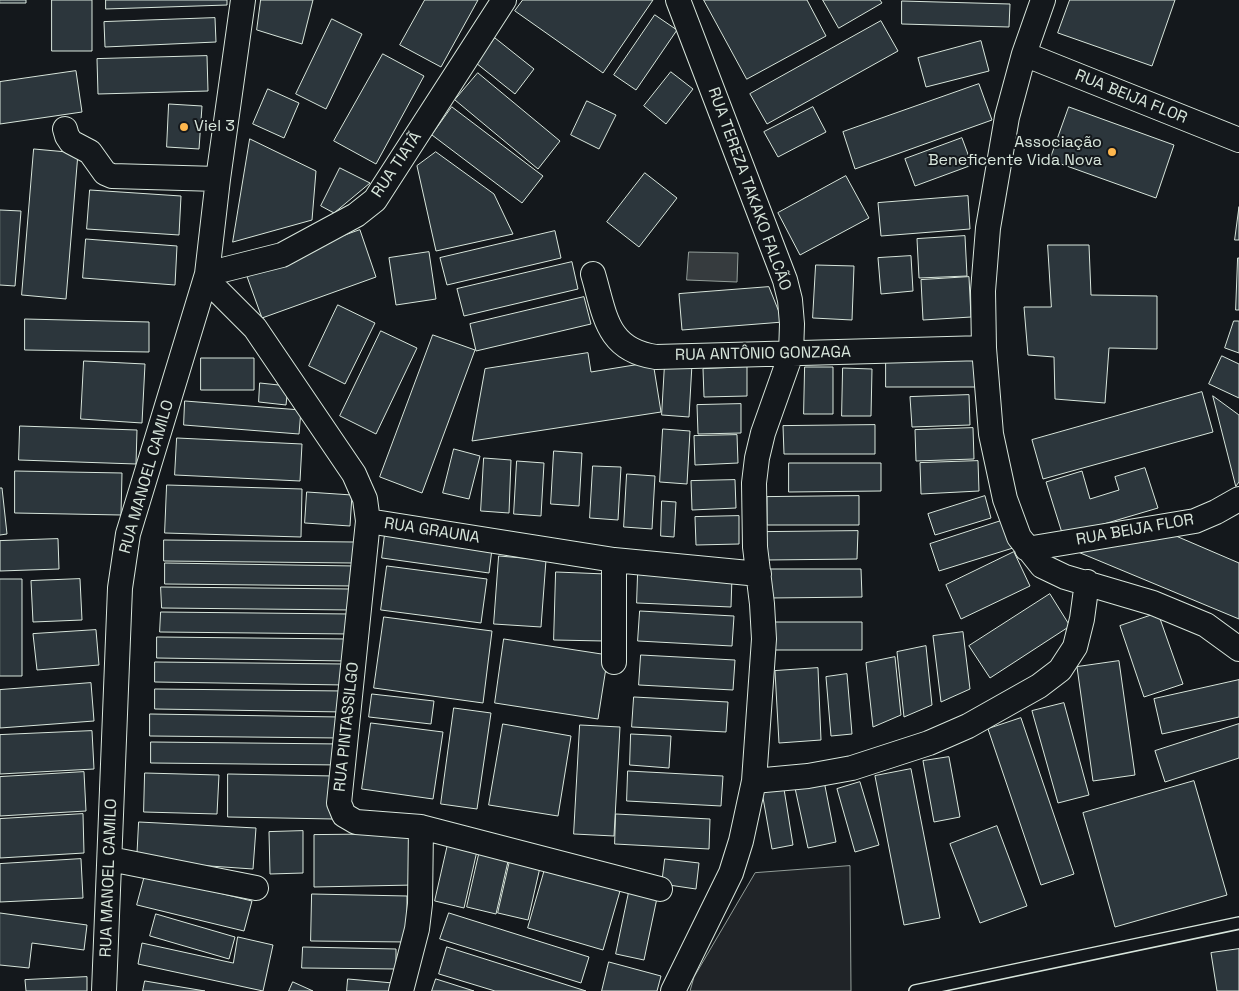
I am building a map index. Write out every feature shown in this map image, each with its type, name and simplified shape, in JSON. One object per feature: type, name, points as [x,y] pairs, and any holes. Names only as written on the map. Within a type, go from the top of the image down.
[{"type":"street","name":"RUA MANOEL CAMILO","points":[[104,991],[122,561],[128,534],[206,277],[243,0]]},
{"type":"street","name":"RUA TIATÃ","points":[[206,277],[282,255],[356,216],[375,200],[504,0]]},
{"type":"street","points":[[1043,0],[1024,54],[1007,117],[988,228],[983,291],[984,348],[991,434],[1004,499],[1019,537],[1042,566],[1065,577],[1153,603],[1206,625],[1239,649]]},
{"type":"street","name":"RUA TEREZA TAKAKO FALCÃO","points":[[673,991],[731,873],[741,841],[754,781],[764,639],[755,547],[754,483],[763,433],[791,354],[792,324],[790,300],[785,280],[684,3]]},
{"type":"street","name":"RUA BEIJA FLOR","points":[[1024,54],[1239,140]]},
{"type":"street","points":[[65,129],[71,142],[90,152],[105,173],[112,176],[218,179]]},
{"type":"street","name":"RUA ANTÔNIO GONZAGA","points":[[593,274],[609,329],[617,340],[642,355],[656,357],[984,348]]},
{"type":"street","name":"RUA GRAUNA","points":[[206,277],[255,328],[348,466],[360,485],[365,499],[368,521],[614,560],[759,574]]},
{"type":"street","name":"RUA BEIJA FLOR","points":[[1027,549],[1195,521],[1239,499]]},
{"type":"street","name":"RUA PINTASSILGO","points":[[368,521],[339,804],[344,815],[349,820],[356,822],[421,827],[660,889]]},
{"type":"street","points":[[614,560],[614,662]]},
{"type":"street","points":[[754,781],[808,776],[852,768],[929,743],[968,726],[1039,686],[1060,670],[1075,647],[1082,619],[1087,582]]},
{"type":"street","points":[[401,991],[417,929],[420,904],[421,827]]},
{"type":"street","points":[[110,859],[256,888]]},
{"type":"lane","points":[[915,991],[1239,923]]},
{"type":"shaded area","points":[[689,252],[738,253],[737,282],[687,280]]},
{"type":"shaded area","points":[[850,866],[851,991],[690,991],[694,977],[755,873]]},
{"type":"building","points":[[0,0],[26,0],[26,3],[0,3]]},
{"type":"building","points":[[52,0],[92,0],[92,51],[52,51]]},
{"type":"building","points":[[106,0],[227,0],[227,5],[106,9]]},
{"type":"building","points":[[261,0],[313,0],[302,44],[257,30]]},
{"type":"building","points":[[425,0],[478,0],[441,67],[400,45]]},
{"type":"building","points":[[523,0],[653,0],[603,73],[515,11]]},
{"type":"building","points":[[704,0],[807,0],[826,36],[747,79]]},
{"type":"building","points":[[823,0],[880,0],[882,3],[839,28]]},
{"type":"building","points":[[1070,0],[1175,0],[1152,66],[1058,33]]},
{"type":"building","points":[[902,1],[1010,4],[1009,27],[902,24]]},
{"type":"building","points":[[655,15],[677,30],[636,90],[614,75]]},
{"type":"building","points":[[215,18],[216,42],[105,47],[104,22]]},
{"type":"building","points":[[332,19],[362,34],[326,109],[296,94]]},
{"type":"building","points":[[881,21],[898,51],[767,124],[750,94]]},
{"type":"building","points":[[495,38],[534,69],[515,94],[476,63]]},
{"type":"building","points":[[981,41],[989,71],[926,87],[918,58]]},
{"type":"building","points":[[383,54],[424,76],[376,164],[334,141]]},
{"type":"building","points":[[207,56],[208,91],[98,94],[97,59]]},
{"type":"building","points":[[76,71],[82,112],[0,124],[0,82]]},
{"type":"building","points":[[671,72],[693,89],[666,124],[644,106]]},
{"type":"building","points":[[478,73],[560,141],[538,169],[455,100]]},
{"type":"building","points":[[979,84],[992,120],[855,169],[843,132]]},
{"type":"building","points":[[268,89],[299,103],[284,138],[253,124]]},
{"type":"building","points":[[587,101],[616,115],[599,149],[571,135]]},
{"type":"building","name":"Viel 3","points":[[169,104],[202,106],[199,149],[167,147]]},
{"type":"building","points":[[452,107],[543,176],[522,203],[432,135]]},
{"type":"building","points":[[813,107],[826,132],[778,157],[764,132]]},
{"type":"building","name":"Associação Beneficente Vida Nova","points":[[1069,107],[1174,145],[1156,198],[1050,160]]},
{"type":"building","points":[[962,138],[972,165],[915,186],[905,159]]},
{"type":"building","points":[[250,139],[316,171],[312,220],[233,242]]},
{"type":"building","points":[[34,149],[78,153],[66,299],[22,295]]},
{"type":"building","points":[[436,152],[494,194],[513,234],[436,251],[417,166]]},
{"type":"building","points":[[340,168],[370,183],[334,213],[321,206]]},
{"type":"building","points":[[645,173],[677,198],[639,247],[607,222]]},
{"type":"building","points":[[846,176],[869,218],[800,255],[778,213]]},
{"type":"building","points":[[90,190],[181,196],[179,235],[87,229]]},
{"type":"building","points":[[968,196],[970,229],[881,236],[878,203]]},
{"type":"building","points":[[1239,207],[1239,240],[1235,240]]},
{"type":"building","points":[[0,210],[21,211],[15,286],[0,285]]},
{"type":"building","points":[[360,230],[376,277],[262,318],[245,271]]},
{"type":"building","points":[[555,231],[561,258],[447,285],[440,258]]},
{"type":"building","points":[[965,236],[967,276],[919,278],[917,239]]},
{"type":"building","points":[[86,239],[177,246],[175,285],[83,278]]},
{"type":"building","points":[[1048,245],[1089,245],[1091,295],[1157,296],[1157,349],[1109,348],[1105,403],[1055,399],[1054,357],[1028,355],[1024,307],[1051,307]]},
{"type":"building","points":[[429,252],[436,299],[396,305],[389,258]]},
{"type":"building","points":[[911,256],[913,291],[881,294],[878,258]]},
{"type":"building","points":[[1238,258],[1239,310],[1236,310]]},
{"type":"building","points":[[572,262],[578,289],[464,316],[457,289]]},
{"type":"building","points":[[816,265],[854,266],[852,320],[813,318]]},
{"type":"building","points":[[969,277],[971,317],[923,320],[921,280]]},
{"type":"building","points":[[769,287],[783,322],[682,330],[679,294]]},
{"type":"building","points":[[584,297],[591,324],[476,351],[470,324]]},
{"type":"building","points":[[338,305],[375,323],[345,384],[309,366]]},
{"type":"building","points":[[25,319],[149,322],[149,352],[25,350]]},
{"type":"building","points":[[1234,321],[1239,321],[1239,353],[1225,348]]},
{"type":"building","points":[[381,331],[417,348],[376,434],[340,416]]},
{"type":"building","points":[[433,335],[475,350],[422,493],[380,477]]},
{"type":"building","points":[[588,353],[591,372],[653,362],[661,412],[472,441],[485,369]]},
{"type":"building","points":[[1222,356],[1239,364],[1239,398],[1209,384]]},
{"type":"building","points":[[886,357],[980,358],[980,387],[886,387]]},
{"type":"building","points":[[201,358],[254,358],[254,390],[201,390]]},
{"type":"building","points":[[84,361],[145,364],[142,423],[81,419]]},
{"type":"building","points":[[665,363],[692,364],[689,417],[662,415]]},
{"type":"building","points":[[747,367],[747,396],[704,397],[703,369]]},
{"type":"building","points":[[805,367],[833,367],[833,414],[804,414]]},
{"type":"building","points":[[843,368],[872,369],[871,416],[842,416]]},
{"type":"building","points":[[260,383],[288,386],[286,405],[259,402]]},
{"type":"building","points":[[1202,392],[1213,432],[1043,479],[1032,440]]},
{"type":"building","points":[[969,395],[970,425],[912,427],[910,397]]},
{"type":"building","points":[[1213,396],[1239,415],[1239,482],[1236,486]]},
{"type":"building","points":[[185,401],[301,410],[299,434],[184,425]]},
{"type":"building","points":[[741,404],[741,433],[698,434],[697,405]]},
{"type":"building","points":[[875,425],[875,454],[784,454],[783,426]]},
{"type":"building","points":[[20,426],[137,430],[136,464],[19,460]]},
{"type":"building","points":[[973,428],[974,459],[916,461],[915,430]]},
{"type":"building","points":[[663,429],[690,431],[687,484],[660,482]]},
{"type":"building","points":[[737,435],[738,463],[695,465],[694,436]]},
{"type":"building","points":[[177,438],[302,444],[300,481],[175,475]]},
{"type":"building","points":[[454,449],[480,456],[469,499],[443,493]]},
{"type":"building","points":[[554,451],[582,453],[579,506],[551,504]]},
{"type":"building","points":[[484,458],[511,460],[509,513],[481,511]]},
{"type":"building","points":[[517,461],[544,463],[541,516],[514,514]]},
{"type":"building","points":[[978,461],[979,491],[921,494],[920,463]]},
{"type":"building","points":[[789,463],[881,463],[881,491],[789,492]]},
{"type":"building","points":[[593,466],[621,467],[618,520],[590,518]]},
{"type":"building","points":[[1145,468],[1158,508],[1063,536],[1046,482],[1082,471],[1090,499],[1119,490],[1115,477]]},
{"type":"building","points":[[15,471],[122,473],[121,515],[15,513]]},
{"type":"building","points":[[627,474],[655,476],[652,529],[624,527]]},
{"type":"building","points":[[735,480],[736,508],[692,510],[691,481]]},
{"type":"building","points":[[167,485],[302,489],[301,537],[165,533]]},
{"type":"building","points":[[0,488],[2,488],[7,534],[0,535]]},
{"type":"building","points":[[307,492],[352,495],[350,526],[305,523]]},
{"type":"building","points":[[859,496],[859,525],[767,525],[767,497]]},
{"type":"building","points":[[985,496],[991,518],[935,535],[928,514]]},
{"type":"building","points":[[662,501],[676,502],[674,537],[661,536]]},
{"type":"building","points":[[739,516],[739,544],[696,545],[695,517]]},
{"type":"building","points":[[1004,520],[1013,548],[939,571],[930,544]]},
{"type":"building","points":[[858,531],[857,559],[766,560],[766,532]]},
{"type":"building","points":[[385,534],[492,549],[489,573],[382,558]]},
{"type":"building","points":[[1176,536],[1239,563],[1239,619],[1078,552]]},
{"type":"building","points":[[58,539],[59,569],[0,571],[0,541]]},
{"type":"building","points":[[164,540],[354,542],[353,563],[164,561]]},
{"type":"building","points":[[1014,552],[1030,586],[961,619],[946,585]]},
{"type":"building","points":[[499,556],[546,560],[541,627],[494,624]]},
{"type":"building","points":[[165,563],[355,566],[355,586],[165,584]]},
{"type":"building","points":[[387,566],[487,579],[481,623],[381,610]]},
{"type":"building","points":[[770,569],[861,569],[862,597],[770,598]]},
{"type":"building","points":[[556,572],[606,574],[604,641],[554,640]]},
{"type":"building","points":[[638,573],[732,577],[731,607],[637,603]]},
{"type":"building","points":[[0,579],[22,579],[22,676],[0,676]]},
{"type":"building","points":[[80,579],[82,620],[33,622],[31,581]]},
{"type":"building","points":[[161,587],[351,589],[351,610],[162,608]]},
{"type":"building","points":[[1050,594],[1070,626],[990,678],[969,646]]},
{"type":"building","points":[[640,611],[734,616],[732,646],[638,641]]},
{"type":"building","points":[[161,612],[350,614],[350,634],[160,632]]},
{"type":"building","points":[[1158,613],[1183,684],[1144,697],[1120,626]]},
{"type":"building","points":[[384,617],[492,631],[483,703],[374,688]]},
{"type":"building","points":[[770,622],[862,622],[862,650],[771,650]]},
{"type":"building","points":[[96,630],[99,665],[37,670],[33,634]]},
{"type":"building","points":[[963,632],[970,689],[941,702],[933,636]]},
{"type":"building","points":[[157,637],[347,639],[347,661],[157,658]]},
{"type":"building","points":[[504,639],[608,655],[598,719],[495,703]]},
{"type":"building","points":[[926,646],[932,705],[904,717],[897,652]]},
{"type":"building","points":[[641,655],[735,660],[733,690],[639,685]]},
{"type":"building","points":[[895,657],[901,715],[873,727],[866,663]]},
{"type":"building","points":[[1119,661],[1135,775],[1093,781],[1077,667]]},
{"type":"building","points":[[155,662],[345,664],[345,685],[155,682]]},
{"type":"building","points":[[818,668],[821,740],[779,743],[775,671]]},
{"type":"building","points":[[847,674],[852,734],[831,736],[826,677]]},
{"type":"building","points":[[1239,680],[1239,717],[1162,734],[1154,699]]},
{"type":"building","points":[[91,683],[94,721],[0,728],[0,690]]},
{"type":"building","points":[[155,689],[345,691],[345,712],[155,709]]},
{"type":"building","points":[[372,694],[434,701],[431,724],[369,717]]},
{"type":"building","points":[[634,697],[728,702],[726,732],[632,727]]},
{"type":"building","points":[[1064,703],[1089,795],[1058,803],[1032,711]]},
{"type":"building","points":[[454,708],[491,713],[477,809],[441,804]]},
{"type":"building","points":[[150,714],[340,717],[340,738],[150,736]]},
{"type":"building","points":[[1021,718],[1074,874],[1041,885],[988,729]]},
{"type":"building","points":[[371,723],[443,732],[433,799],[362,789]]},
{"type":"building","points":[[503,724],[571,736],[558,816],[489,805]]},
{"type":"building","points":[[1239,724],[1239,758],[1165,782],[1155,751]]},
{"type":"building","points":[[580,725],[620,727],[614,836],[574,834]]},
{"type":"building","points":[[92,731],[94,769],[0,774],[0,735]]},
{"type":"building","points":[[631,734],[671,736],[669,768],[630,765]]},
{"type":"building","points":[[151,742],[341,744],[341,765],[151,763]]},
{"type":"building","points":[[949,757],[960,817],[934,822],[923,761]]},
{"type":"building","points":[[911,769],[940,918],[904,925],[875,776]]},
{"type":"building","points":[[628,771],[723,776],[721,806],[627,801]]},
{"type":"building","points":[[84,772],[86,811],[0,816],[0,777]]},
{"type":"building","points":[[145,773],[219,775],[217,814],[144,812]]},
{"type":"building","points":[[228,774],[334,776],[333,819],[228,817]]},
{"type":"building","points":[[824,781],[836,842],[808,848],[795,788]]},
{"type":"building","points":[[1194,781],[1227,895],[1115,927],[1083,813]]},
{"type":"building","points":[[860,782],[879,845],[855,852],[837,789]]},
{"type":"building","points":[[784,789],[793,845],[772,849],[762,792]]},
{"type":"building","points":[[83,814],[84,853],[0,858],[0,819]]},
{"type":"building","points":[[616,814],[710,819],[709,849],[615,844]]},
{"type":"building","points":[[139,822],[256,828],[253,869],[137,861]]},
{"type":"building","points":[[997,826],[1027,906],[980,923],[950,844]]},
{"type":"building","points":[[303,831],[303,873],[270,874],[269,832]]},
{"type":"building","points":[[413,834],[414,885],[314,887],[314,835]]},
{"type":"building","points":[[448,844],[477,851],[464,908],[435,901]]},
{"type":"building","points":[[480,850],[509,857],[496,914],[467,907]]},
{"type":"building","points":[[511,856],[541,863],[528,920],[498,913]]},
{"type":"building","points":[[81,859],[83,898],[0,902],[0,864]]},
{"type":"building","points":[[665,859],[699,863],[696,889],[662,884]]},
{"type":"building","points":[[545,869],[620,891],[603,950],[528,928]]},
{"type":"building","points":[[145,875],[252,901],[244,931],[137,905]]},
{"type":"building","points":[[629,892],[657,898],[644,960],[616,954]]},
{"type":"building","points":[[312,894],[407,896],[407,942],[311,941]]},
{"type":"building","points":[[0,913],[87,925],[84,950],[32,943],[29,968],[0,965]]},
{"type":"building","points":[[449,913],[589,957],[581,983],[440,939]]},
{"type":"building","points":[[156,914],[235,937],[229,959],[150,936]]},
{"type":"building","points":[[238,937],[273,945],[263,991],[138,964],[142,943],[233,963]]},
{"type":"building","points":[[303,947],[396,949],[396,969],[302,968]]},
{"type":"building","points":[[447,947],[586,991],[495,991],[439,974]]},
{"type":"building","points":[[1239,949],[1239,991],[1217,991],[1211,953]]},
{"type":"building","points":[[609,962],[661,976],[657,991],[602,991]]},
{"type":"building","points":[[87,977],[87,991],[26,991],[25,980]]},
{"type":"building","points":[[348,979],[393,983],[389,991],[347,991]]},
{"type":"building","points":[[436,979],[474,991],[432,991]]},
{"type":"building","points":[[145,981],[205,991],[143,991]]},
{"type":"building","points":[[293,982],[313,991],[289,991]]},
{"type":"place","name":"Viel 3","points":[[184,127]]},
{"type":"place","name":"Associação Beneficente Vida Nova","points":[[1112,152]]}]
